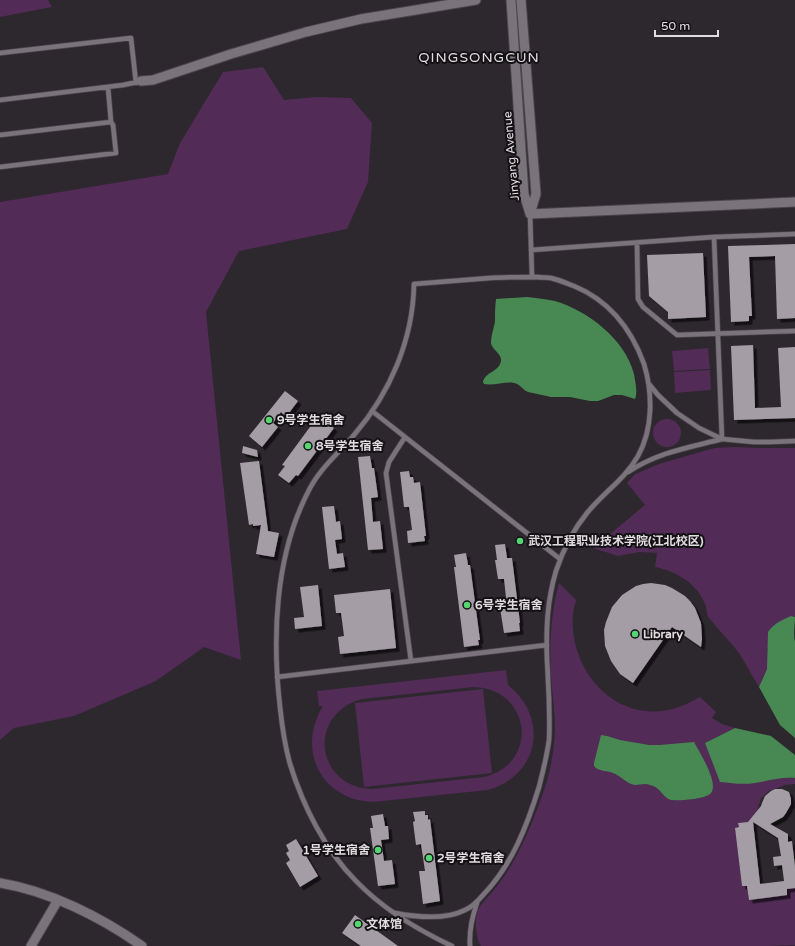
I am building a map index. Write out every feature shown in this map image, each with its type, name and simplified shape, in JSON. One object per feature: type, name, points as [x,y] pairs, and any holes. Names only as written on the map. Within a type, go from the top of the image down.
[{"type":"street","points":[[138,82],[153,80],[231,54],[362,19],[476,0]]},
{"type":"street","name":"Jinyang Avenue","points":[[511,0],[524,194],[530,214]]},
{"type":"street","name":"Jinyang Avenue","points":[[522,0],[536,194],[530,214]]},
{"type":"street","points":[[530,214],[795,202]]},
{"type":"street","points":[[0,883],[31,890],[58,900],[98,919],[142,946]]},
{"type":"street","points":[[31,946],[58,900]]},
{"type":"lane","points":[[0,53],[131,38],[138,82],[0,100]]},
{"type":"lane","points":[[0,166],[116,153],[113,125],[111,122],[108,87]]},
{"type":"lane","points":[[0,135],[111,122]]},
{"type":"lane","points":[[530,214],[532,277]]},
{"type":"lane","points":[[531,250],[714,237],[795,234]]},
{"type":"lane","points":[[714,237],[722,439]]},
{"type":"lane","points":[[637,243],[638,299],[643,307],[678,335],[795,331]]},
{"type":"lane","points":[[395,913],[424,917],[451,915],[470,908],[499,876],[518,845],[532,808],[548,749],[550,727],[546,629],[550,597],[560,559],[574,532],[588,512],[624,474],[638,456],[646,436],[650,415],[650,393],[645,370],[632,336],[621,320],[607,306],[588,293],[564,282],[550,278],[515,277],[414,284],[412,314],[400,359],[386,388],[372,411],[356,433],[329,462],[309,490],[300,507],[292,531],[284,564],[279,599],[276,644],[277,677],[282,726],[285,744],[296,781],[311,816],[331,850],[356,881],[395,913],[421,930],[452,946]]},
{"type":"lane","points":[[648,383],[677,413],[699,428],[722,439]]},
{"type":"lane","points":[[372,411],[560,559]]},
{"type":"lane","points":[[405,437],[389,462],[386,473],[411,661]]},
{"type":"lane","points":[[624,474],[644,462],[665,453],[722,439],[754,442],[795,440]]},
{"type":"lane","points":[[277,677],[547,645]]},
{"type":"lane","points":[[470,946],[470,931],[477,901]]},
{"type":"shaded area","points":[[0,0],[48,0],[52,7],[0,17]]},
{"type":"shaded area","points":[[263,67],[284,100],[316,97],[351,98],[372,123],[368,182],[347,229],[239,251],[206,312],[241,660],[204,647],[156,681],[74,716],[14,728],[0,740],[0,202],[168,174],[180,143],[223,72]]},
{"type":"shaded area","points":[[527,297],[555,301],[568,306],[592,319],[604,328],[614,338],[629,361],[636,383],[635,399],[622,395],[614,395],[598,401],[590,401],[570,397],[551,397],[528,392],[514,383],[484,384],[483,382],[486,376],[498,368],[501,361],[500,356],[493,348],[491,343],[495,321],[496,299]]},
{"type":"shaded area","points":[[708,348],[710,369],[674,371],[672,351]]},
{"type":"shaded area","points":[[710,370],[711,390],[675,393],[674,372]]},
{"type":"shaded area","points":[[667,419],[677,423],[681,433],[677,443],[667,447],[657,443],[653,433],[657,423]]},
{"type":"shaded area","points":[[734,447],[795,448],[795,617],[793,616],[767,649],[767,669],[759,687],[739,653],[707,615],[705,604],[697,590],[678,575],[655,567],[657,553],[640,552],[618,556],[593,548],[645,505],[627,483],[635,474],[659,464],[707,450]]},
{"type":"shaded area","points":[[559,583],[576,600],[573,613],[574,634],[578,652],[585,669],[596,684],[609,697],[625,706],[643,711],[662,711],[682,706],[700,697],[716,712],[712,718],[722,724],[735,728],[705,743],[754,783],[779,778],[795,778],[795,784],[785,785],[769,791],[761,798],[757,811],[748,822],[738,823],[739,827],[735,828],[742,886],[747,886],[749,900],[787,895],[787,889],[795,888],[795,945],[481,946],[477,938],[477,912],[506,873],[528,833],[546,784],[554,748],[555,716],[550,652],[552,617]]},
{"type":"shaded area","points":[[791,616],[795,617],[795,738],[780,725],[759,687],[767,669],[768,632],[775,624]]},
{"type":"shaded area","points":[[506,670],[508,685],[521,698],[529,713],[533,728],[533,744],[528,759],[519,772],[505,782],[488,790],[373,802],[355,799],[339,792],[327,782],[318,770],[313,755],[312,739],[315,723],[323,706],[319,706],[317,691]],"holes":[[[474,687],[493,691],[507,700],[517,713],[521,728],[520,743],[514,757],[502,769],[484,777],[372,789],[353,785],[339,776],[329,764],[325,749],[326,734],[332,719],[344,707],[362,699]]]},
{"type":"shaded area","points":[[483,689],[492,773],[364,787],[355,703]]},
{"type":"shaded area","points":[[735,728],[771,736],[795,755],[795,778],[746,784],[720,782],[705,743]]},
{"type":"shaded area","points":[[601,735],[649,745],[694,742],[711,775],[713,788],[711,793],[699,798],[672,800],[666,798],[654,786],[646,784],[635,785],[613,773],[598,769],[594,766],[594,763]]},
{"type":"building","points":[[795,244],[795,318],[777,319],[775,256],[749,257],[752,316],[749,316],[749,321],[731,322],[728,246]]},
{"type":"building","points":[[703,253],[706,317],[668,319],[668,312],[649,296],[647,255]]},
{"type":"building","points":[[753,345],[755,408],[781,407],[778,348],[795,347],[795,418],[734,420],[731,346]]},
{"type":"building","name":"9号学生宿舍","points":[[285,391],[298,401],[286,417],[281,412],[273,423],[278,427],[262,447],[249,436]]},
{"type":"building","name":"8号学生宿舍","points":[[318,416],[334,428],[298,476],[296,475],[289,483],[278,475],[285,466],[282,465]]},
{"type":"building","points":[[243,446],[257,450],[258,457],[242,453]]},
{"type":"building","points":[[370,456],[372,468],[374,468],[378,497],[371,498],[373,522],[380,521],[383,549],[368,550],[358,457]]},
{"type":"building","points":[[259,461],[268,531],[279,533],[274,557],[256,554],[261,525],[249,525],[240,463]]},
{"type":"building","points":[[409,471],[410,477],[413,477],[414,483],[420,482],[426,536],[424,536],[425,541],[408,543],[407,531],[412,530],[409,507],[404,507],[400,472]]},
{"type":"building","points":[[334,506],[336,522],[340,521],[342,539],[335,540],[337,554],[343,553],[345,567],[329,569],[322,507]]},
{"type":"building","points":[[505,544],[507,558],[512,558],[520,631],[504,633],[500,608],[507,607],[504,579],[498,579],[495,560],[497,560],[495,545]]},
{"type":"building","name":"6号学生宿舍","points":[[466,553],[468,565],[470,565],[480,640],[478,640],[479,645],[464,647],[454,567],[456,567],[454,555]]},
{"type":"building","name":"Library","points":[[651,583],[665,585],[672,588],[690,601],[695,608],[701,623],[701,647],[672,627],[633,683],[620,674],[611,661],[605,646],[604,630],[612,607],[622,595],[636,586]]},
{"type":"building","points":[[318,585],[322,626],[295,629],[294,618],[304,617],[300,587]]},
{"type":"building","points":[[390,589],[396,648],[340,654],[338,637],[344,636],[341,613],[336,613],[334,595]]},
{"type":"building","points":[[775,789],[782,789],[789,792],[791,799],[791,804],[783,817],[770,824],[788,834],[788,842],[792,841],[795,867],[795,888],[787,889],[787,895],[749,900],[747,886],[742,886],[735,828],[739,827],[738,823],[748,822],[761,806],[765,796]],"holes":[[[753,822],[778,838],[781,856],[773,857],[774,866],[782,865],[784,881],[760,884]]]},
{"type":"building","name":"2号学生宿舍","points":[[425,811],[425,815],[428,815],[428,820],[430,819],[440,901],[423,904],[419,871],[425,871],[421,844],[416,845],[413,812]]},
{"type":"building","name":"1号学生宿舍","points":[[383,814],[385,826],[388,826],[389,839],[381,840],[384,861],[392,860],[395,884],[378,886],[370,828],[373,828],[371,816]]},
{"type":"building","points":[[296,839],[318,876],[300,887],[286,863],[290,860],[286,853],[289,851],[286,845]]},
{"type":"building","name":"文体馆","points":[[355,915],[398,946],[361,946],[342,933]]},
{"type":"place","name":"9号学生宿舍","points":[[269,420]]},
{"type":"place","name":"8号学生宿舍","points":[[308,446]]},
{"type":"place","name":"武汉工程职业技术学院(江北校区)","points":[[520,541]]},
{"type":"place","name":"6号学生宿舍","points":[[467,605]]},
{"type":"place","name":"Library","points":[[635,634]]},
{"type":"place","name":"1号学生宿舍","points":[[378,850]]},
{"type":"place","name":"2号学生宿舍","points":[[429,858]]},
{"type":"place","name":"文体馆","points":[[358,924]]},
{"type":"district","name":"QINGSONGCUN","points":[[479,57]]}]
